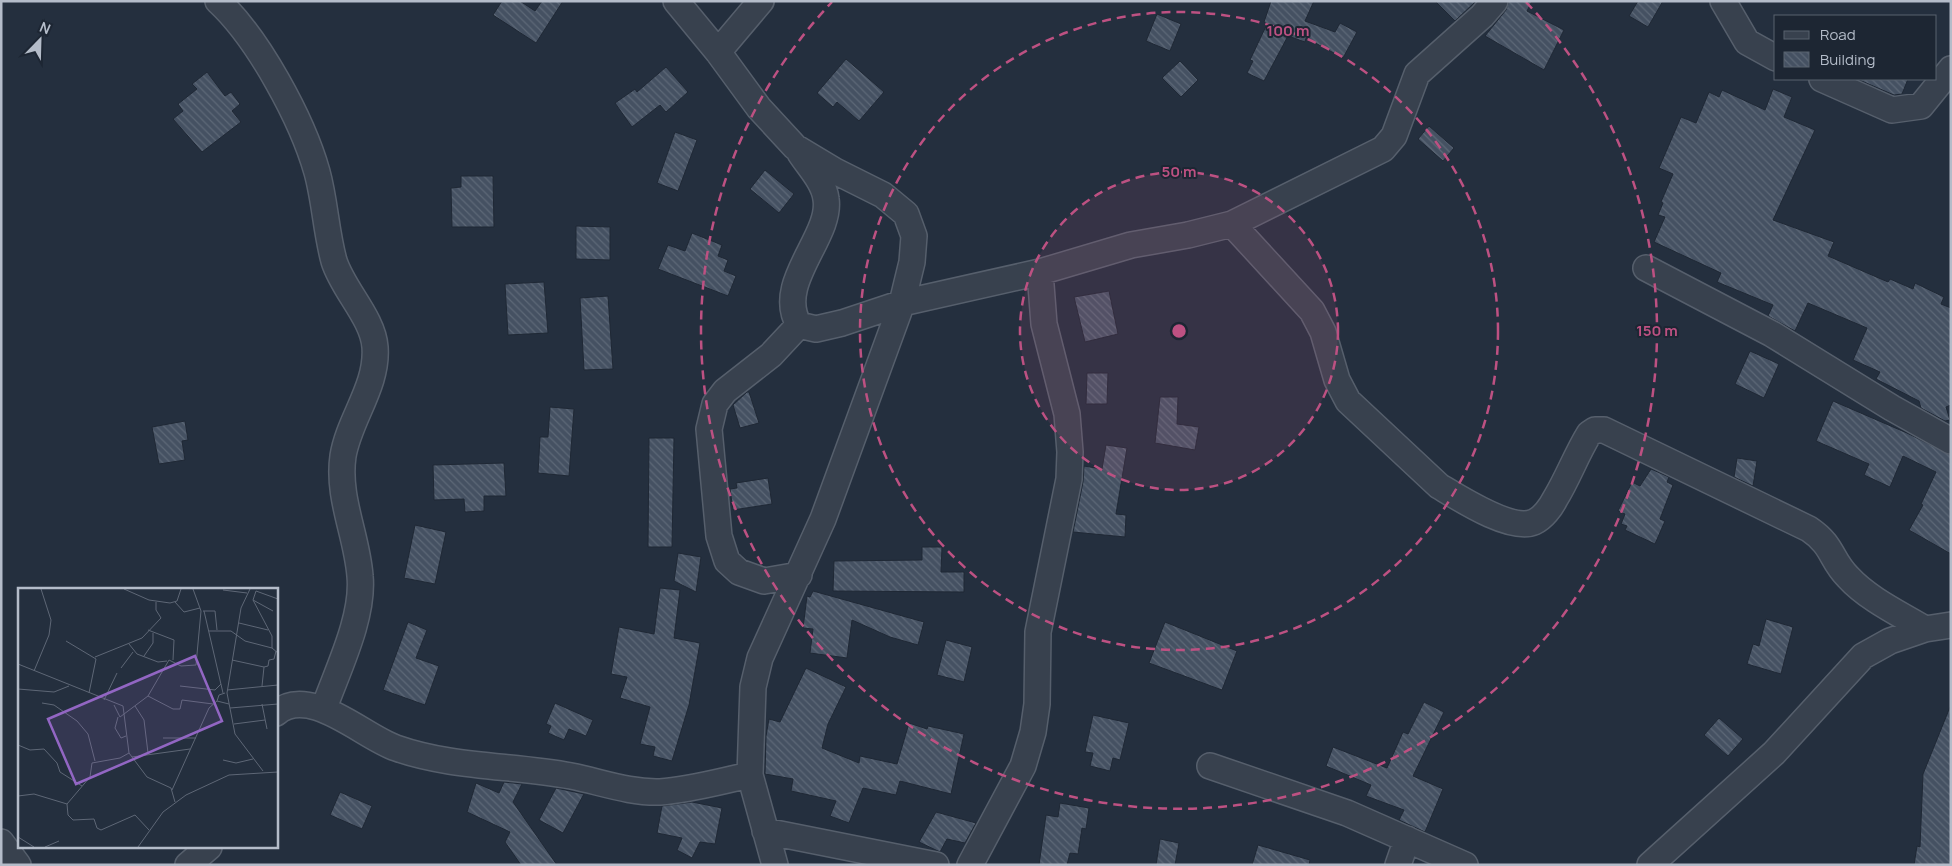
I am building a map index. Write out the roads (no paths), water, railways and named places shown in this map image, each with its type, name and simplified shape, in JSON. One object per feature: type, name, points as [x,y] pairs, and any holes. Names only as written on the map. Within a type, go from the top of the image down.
[{"type":"street","points":[[218,1],[237,23],[286,97],[316,170],[334,262],[343,283],[370,328],[375,344],[376,358],[369,384],[347,439],[342,474],[343,494],[360,576],[360,598],[347,643],[324,708]]},
{"type":"street","points":[[676,1],[718,52],[759,108],[795,147],[822,186],[826,200],[825,217],[804,263],[793,297],[792,313],[799,325],[816,329],[902,303],[1040,272],[1131,245],[1188,235],[1232,224],[1383,149],[1394,136],[1417,74],[1482,16],[1495,1]]},
{"type":"street","points":[[718,52],[761,1]]},
{"type":"street","points":[[1723,1],[1731,19],[1747,42],[1774,57]]},
{"type":"street","points":[[1824,80],[1892,110],[1921,106],[1951,69]]},
{"type":"street","points":[[775,865],[750,775],[753,687],[760,658],[799,575],[823,518],[902,303],[912,262],[914,236],[906,214],[883,194],[835,171],[795,147]]},
{"type":"street","points":[[1232,224],[1312,312],[1323,332],[1337,380],[1348,401],[1439,486],[1450,493],[1507,521],[1534,522],[1545,513],[1555,500],[1589,434],[1595,430],[1604,430],[1809,529],[1823,538],[1848,578],[1883,604],[1925,629]]},
{"type":"street","points":[[1646,268],[1772,334],[1892,408],[1951,440]]},
{"type":"street","points":[[970,865],[1023,766],[1033,732],[1037,704],[1038,632],[1069,479],[1070,452],[1066,414],[1044,324],[1040,272]]},
{"type":"street","points":[[799,325],[771,354],[725,391],[715,404],[709,429],[720,536],[727,561],[739,572],[764,581],[799,575]]},
{"type":"street","points":[[1650,865],[1774,753],[1862,656],[1890,641],[1925,629],[1951,625]]},
{"type":"street","points":[[278,712],[292,706],[307,704],[324,708],[382,743],[438,760],[571,776],[624,789],[660,792],[750,775]]},
{"type":"street","points":[[1210,766],[1347,814],[1464,865]]},
{"type":"street","points":[[765,832],[936,865]]},
{"type":"street","points":[[1398,865],[1407,839]]},
{"type":"street","points":[[1,842],[18,865]]},
{"type":"street","points":[[188,865],[208,848]]}]
